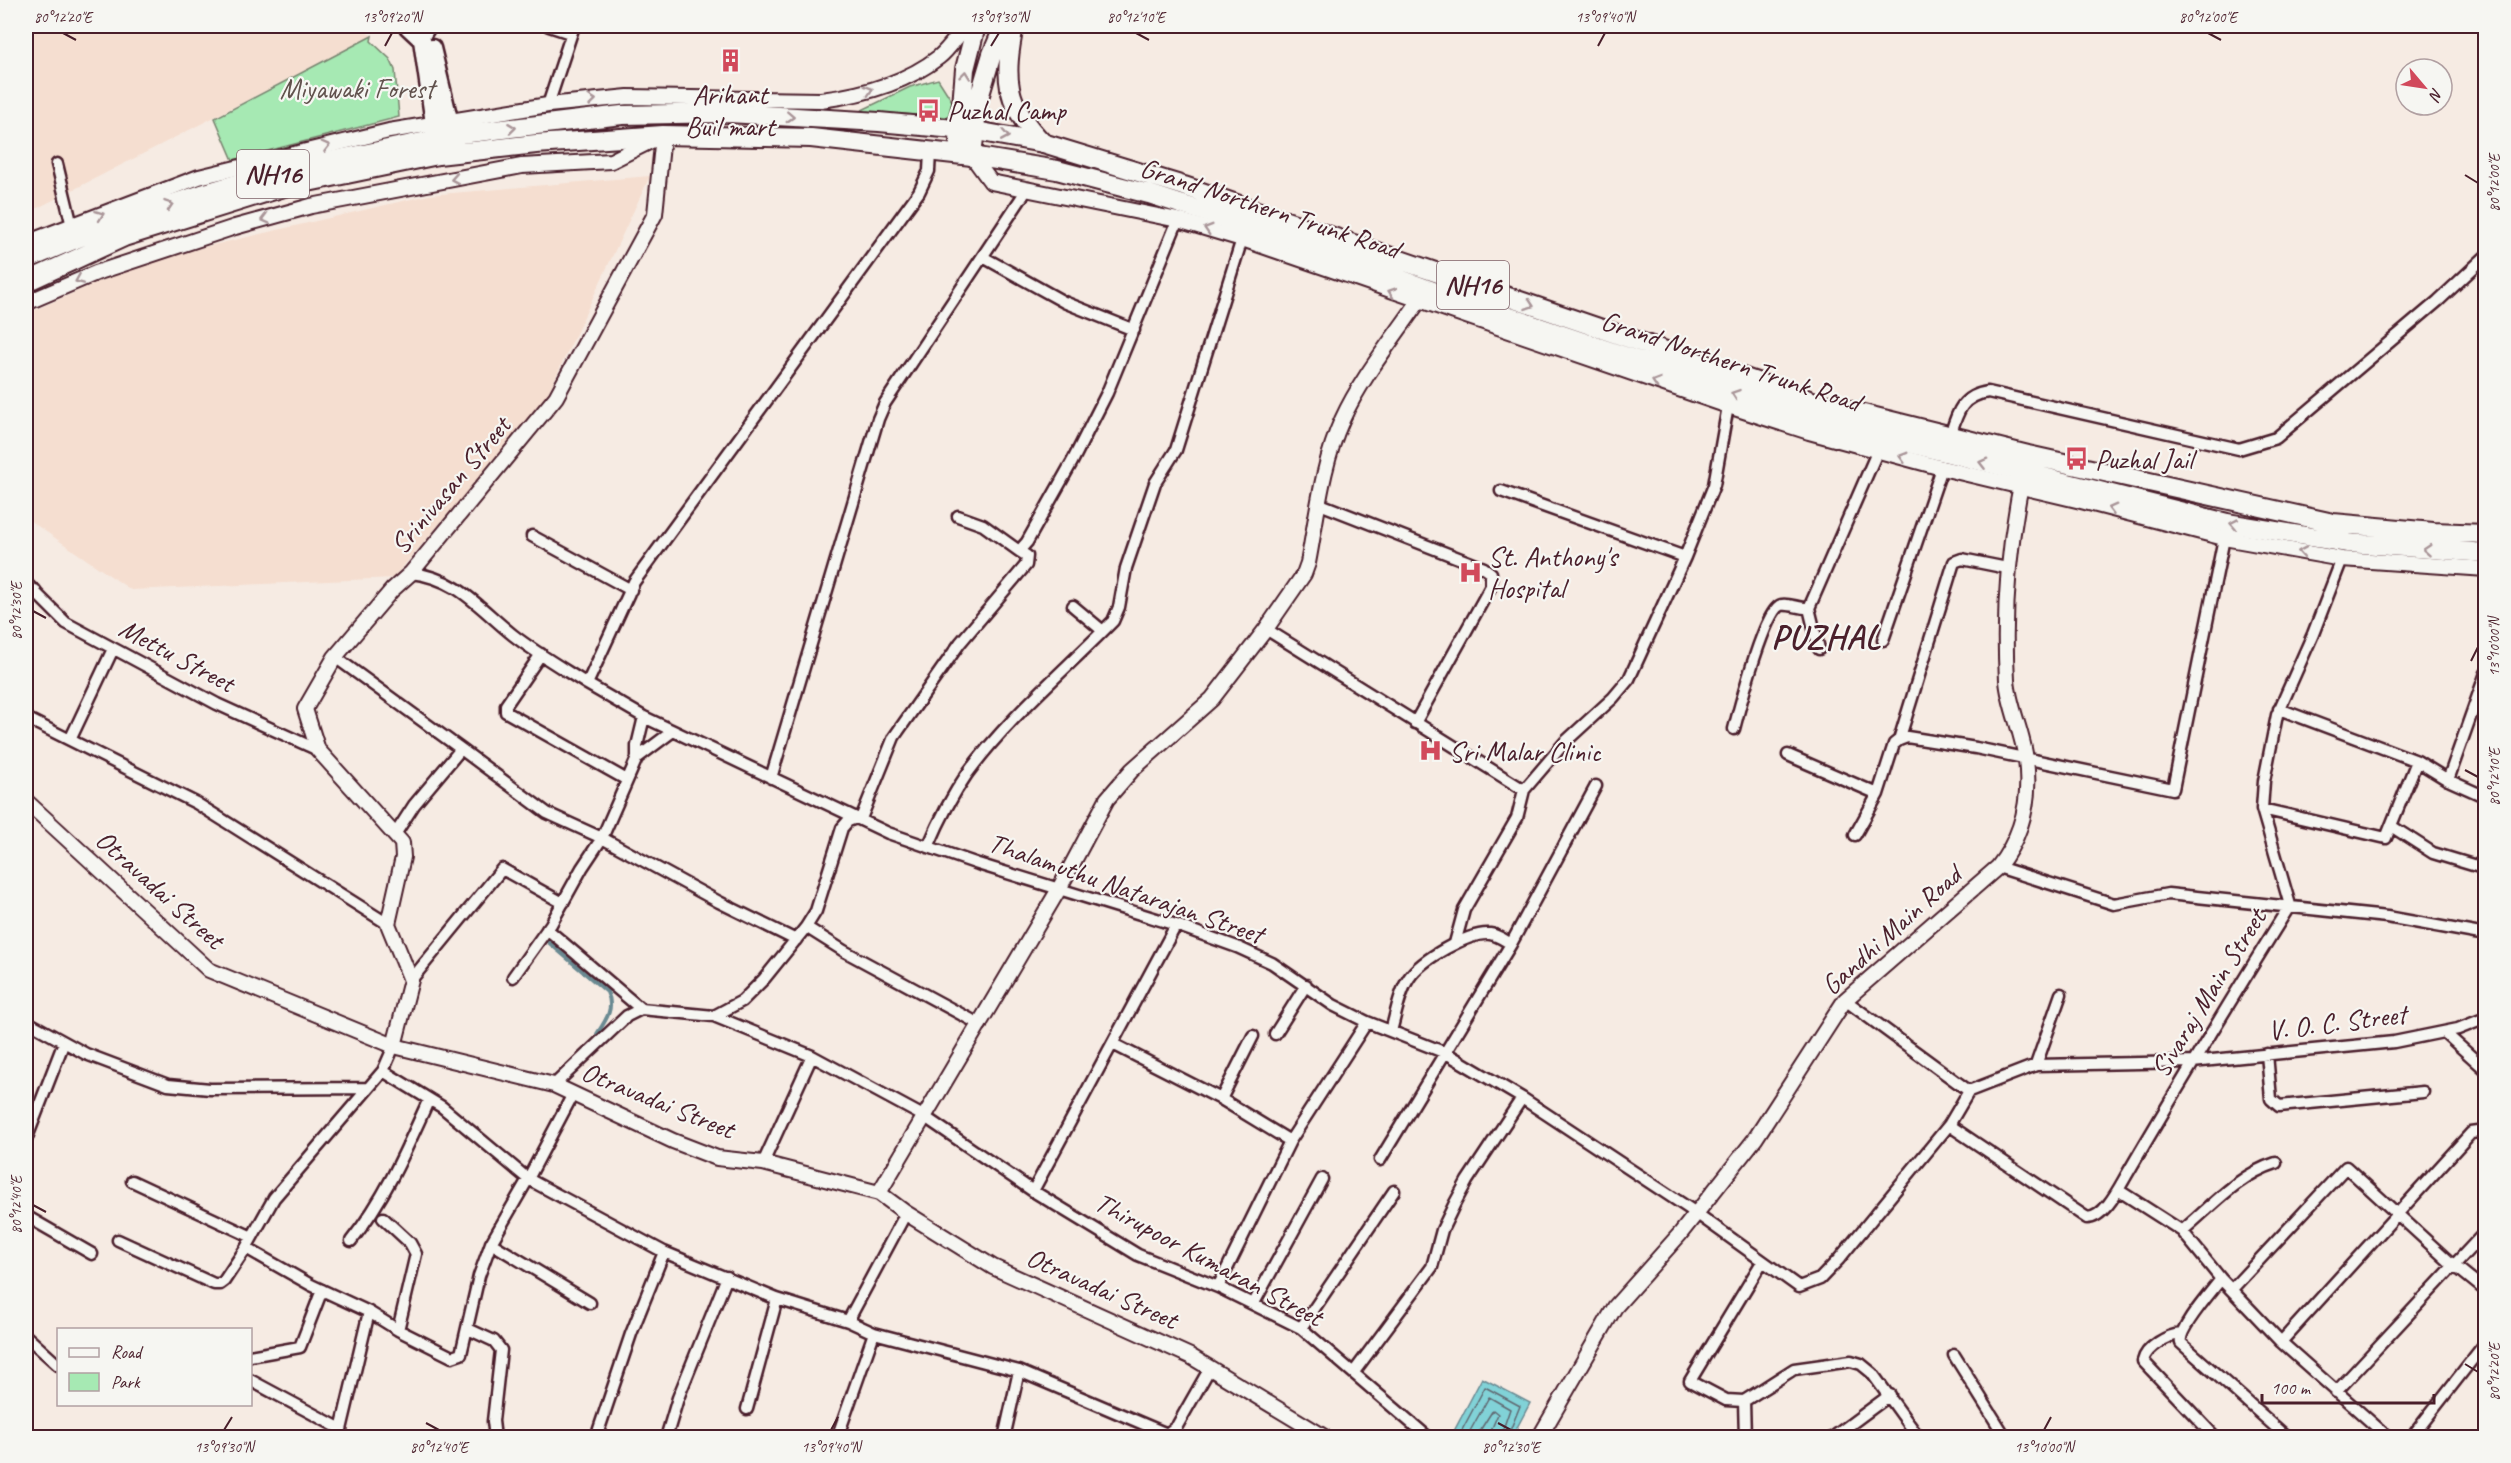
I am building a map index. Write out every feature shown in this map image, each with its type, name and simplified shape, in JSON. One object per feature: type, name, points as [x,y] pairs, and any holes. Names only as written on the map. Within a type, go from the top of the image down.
[{"type":"main road","points":[[407,26],[426,30],[445,138]]},
{"type":"main road","points":[[965,155],[968,131],[965,69],[976,26]]},
{"type":"main road","points":[[968,131],[992,54],[1004,26]]},
{"type":"main road","points":[[1014,26],[1007,84],[1024,124],[1043,143]]},
{"type":"main road","name":"Grand Northern Trunk Road","points":[[26,260],[114,223],[202,194],[285,170],[445,138],[622,115],[728,113],[885,122],[968,131],[1043,143],[1184,186],[1815,402],[2028,455],[2333,523],[2433,532],[2486,534]]},
{"type":"main road","name":"Grand Northern Trunk Road","points":[[26,282],[124,237],[445,138],[536,144],[663,135],[811,138],[965,155],[1057,170],[1149,194],[1292,240],[1436,292],[1805,417],[2022,481],[2318,540],[2486,553]]},
{"type":"street","points":[[548,105],[572,29],[549,26]]},
{"type":"street","points":[[26,243],[199,177],[389,131],[445,138],[548,105],[628,96],[821,100],[849,96],[907,76],[939,57],[966,26]]},
{"type":"street","points":[[26,303],[96,273],[235,227],[311,206],[522,166],[612,162],[663,135]]},
{"type":"street","name":"Srinivasan Street","points":[[394,836],[318,750],[305,709],[334,657],[392,590],[411,573],[556,397],[656,214],[663,135]]},
{"type":"street","points":[[587,684],[631,590],[705,483],[829,318],[919,192],[929,171],[930,152]]},
{"type":"street","points":[[965,155],[991,182],[1178,220],[1242,239],[1728,406],[1942,468],[2022,481],[2081,501],[2224,538],[2342,559],[2486,569]]},
{"type":"street","points":[[57,164],[72,226]]},
{"type":"street","points":[[771,778],[878,419],[885,403],[1028,188]]},
{"type":"street","points":[[1019,551],[1072,462],[1107,393],[1178,220]]},
{"type":"street","points":[[928,847],[942,814],[967,773],[1011,723],[1113,621],[1119,607],[1126,568],[1155,483],[1176,450],[1242,239]]},
{"type":"street","points":[[1950,436],[1959,408],[1976,394],[1988,392],[2239,449],[2276,438],[2438,301],[2486,256]]},
{"type":"street","points":[[983,257],[1064,302],[1134,330]]},
{"type":"street","points":[[879,1193],[981,1025],[1059,889],[1107,799],[1132,770],[1212,699],[1266,629],[1304,574],[1331,448],[1342,420],[1355,395],[1419,301]]},
{"type":"street","points":[[1455,943],[1464,910],[1517,818],[1524,790],[1565,742],[1613,698],[1629,679],[1685,557],[1714,485],[1728,406]]},
{"type":"street","points":[[1819,649],[1809,608],[1878,450]]},
{"type":"street","name":"Gandhi Main Road","points":[[1539,1437],[1615,1307],[1696,1213],[1755,1139],[1845,1000],[1998,867],[2011,849],[2023,822],[2026,799],[2026,759],[2012,710],[2007,682],[2007,568],[2028,455]]},
{"type":"street","points":[[1883,640],[1942,468]]},
{"type":"street","points":[[1501,491],[1685,557]]},
{"type":"street","points":[[1320,504],[1485,568],[1491,573],[1491,586],[1415,723]]},
{"type":"street","points":[[714,1016],[742,1001],[764,979],[806,927],[816,911],[842,828],[848,821],[862,816],[894,737],[960,643],[1026,565],[1027,556],[983,525],[958,516]]},
{"type":"street","points":[[532,536],[631,590]]},
{"type":"street","points":[[1855,835],[1878,794],[1894,744],[1907,737],[1976,748],[2173,789],[2224,538]]},
{"type":"street","points":[[1899,740],[1954,562],[1962,559],[2007,568]]},
{"type":"street","name":"Sivaraj Main Street","points":[[1949,1125],[2080,1214],[2094,1218],[2118,1190],[2192,1062],[2290,905],[2262,808],[2264,781],[2279,709],[2313,634],[2342,559]]},
{"type":"street","name":"Thalamuthu Natarajan Street","points":[[411,573],[436,579],[463,592],[541,654],[644,717],[888,833],[1176,925],[1237,947],[1272,963],[1333,1005],[1367,1022],[1446,1053],[1522,1098],[1696,1213],[1799,1287],[1820,1279],[1949,1125]]},
{"type":"street","points":[[26,600],[30,586]]},
{"type":"street","name":"Mettu Street","points":[[30,586],[66,622],[113,649],[217,704],[318,750]]},
{"type":"street","points":[[1734,729],[1759,641],[1775,609],[1782,604],[1809,608]]},
{"type":"street","points":[[1073,606],[1103,631]]},
{"type":"street","points":[[1266,629],[1524,790]]},
{"type":"street","points":[[70,740],[113,649]]},
{"type":"street","points":[[541,654],[506,705],[506,712],[627,780]]},
{"type":"street","points":[[334,657],[547,813],[602,838],[719,902],[796,940]]},
{"type":"street","points":[[2448,780],[2486,673]]},
{"type":"street","points":[[2279,709],[2417,761],[2448,780],[2484,793]]},
{"type":"street","points":[[513,977],[547,929],[602,838],[637,758],[636,746],[644,717]]},
{"type":"street","points":[[27,723],[70,740],[196,803],[388,924]]},
{"type":"street","points":[[637,758],[673,732]]},
{"type":"street","points":[[411,980],[388,924],[403,857],[402,843],[394,836],[414,805],[461,749]]},
{"type":"street","points":[[1788,755],[1878,794]]},
{"type":"street","points":[[2262,808],[2386,838],[2417,761]]},
{"type":"street","points":[[1380,1160],[1511,944],[1596,786]]},
{"type":"street","name":"Otravadai Street","points":[[26,801],[209,970],[394,1046],[554,1085],[717,1158],[763,1163],[879,1193],[906,1213],[993,1267],[1190,1356],[1326,1437]]},
{"type":"street","points":[[2391,826],[2433,853],[2486,869]]},
{"type":"street","points":[[1998,867],[2114,904],[2168,894],[2290,905],[2387,917],[2486,935]]},
{"type":"street","points":[[118,1240],[214,1284],[224,1281],[246,1248],[274,1198],[383,1071],[394,1046],[411,980],[502,869],[563,903]]},
{"type":"street","points":[[1033,1191],[1176,925]]},
{"type":"street","points":[[806,927],[844,951],[981,1025]]},
{"type":"street","points":[[547,929],[641,1009],[627,1016],[554,1085]]},
{"type":"street","points":[[1391,1031],[1408,979],[1419,965],[1455,943],[1487,934],[1497,936],[1511,944]]},
{"type":"street","points":[[1275,1034],[1306,985]]},
{"type":"street","points":[[1949,1125],[1969,1091],[2036,1065],[2061,994]]},
{"type":"street","points":[[1845,1000],[1969,1091]]},
{"type":"street","name":"Thirupoor Kumaran Street","points":[[641,1009],[714,1016],[812,1056],[925,1117],[1033,1191],[1138,1255],[1254,1303],[1301,1328],[1429,1437]]},
{"type":"street","name":"V. O. C. Street","points":[[2036,1065],[2192,1062],[2394,1042],[2444,1032],[2486,1018]]},
{"type":"street","points":[[26,1021],[86,1054],[168,1085],[231,1090],[367,1088]]},
{"type":"street","points":[[1218,1287],[1290,1141],[1367,1022]]},
{"type":"street","points":[[2444,1032],[2486,1070]]},
{"type":"street","points":[[1221,1099],[1253,1036]]},
{"type":"street","points":[[26,1140],[64,1042]]},
{"type":"street","points":[[1113,1044],[1221,1099],[1290,1141]]},
{"type":"street","points":[[2267,1054],[2271,1099],[2279,1106],[2423,1092]]},
{"type":"street","points":[[763,1163],[812,1056]]},
{"type":"street","points":[[383,1071],[442,1107],[528,1179],[664,1252],[777,1299],[848,1321],[874,1333],[1019,1371],[1166,1436],[1177,1425],[1209,1368]]},
{"type":"street","points":[[246,1248],[322,1290],[369,1312],[398,1330],[452,1357],[457,1357],[464,1349],[479,1276],[491,1243],[573,1094]]},
{"type":"street","points":[[1354,1372],[1432,1267],[1442,1230],[1455,1203],[1522,1098]]},
{"type":"street","points":[[351,1241],[373,1213],[388,1187],[429,1099]]},
{"type":"street","points":[[2281,1342],[2471,1133],[2486,1131]]},
{"type":"street","points":[[2182,1231],[2238,1181],[2256,1170],[2276,1163]]},
{"type":"street","points":[[2232,1289],[2346,1167],[2398,1213],[2452,1266],[2486,1291]]},
{"type":"street","points":[[1254,1303],[1322,1179]]},
{"type":"street","points":[[132,1180],[252,1237]]},
{"type":"street","points":[[2118,1190],[2182,1231],[2221,1279],[2281,1342],[2389,1437]]},
{"type":"street","points":[[1301,1328],[1394,1191]]},
{"type":"street","points":[[848,1321],[906,1213]]},
{"type":"street","points":[[26,1216],[92,1254]]},
{"type":"street","points":[[383,1218],[410,1243],[416,1254],[398,1330]]},
{"type":"street","points":[[2336,1392],[2486,1231]]},
{"type":"street","points":[[491,1243],[590,1303]]},
{"type":"street","points":[[596,1437],[664,1252]]},
{"type":"street","points":[[1762,1262],[1690,1381],[1726,1400],[1744,1401],[1794,1369],[1851,1361],[1861,1364],[1872,1373],[1919,1437]]},
{"type":"street","points":[[666,1437],[678,1398],[727,1277]]},
{"type":"street","points":[[2221,1279],[2181,1334],[2181,1343],[2288,1437]]},
{"type":"street","points":[[252,1356],[300,1347],[322,1290]]},
{"type":"street","points":[[747,1409],[777,1299]]},
{"type":"street","points":[[252,1381],[340,1433],[369,1312]]},
{"type":"street","points":[[468,1329],[494,1341],[501,1350],[493,1421],[495,1437]]},
{"type":"street","points":[[837,1437],[874,1333]]},
{"type":"street","points":[[2181,1334],[2172,1335],[2163,1340],[2146,1354],[2143,1361],[2216,1437]]},
{"type":"street","points":[[26,1336],[57,1361]]},
{"type":"street","points":[[2410,1437],[2486,1342]]},
{"type":"street","points":[[1954,1355],[2006,1437]]},
{"type":"street","points":[[1004,1437],[1019,1371]]},
{"type":"street","points":[[1832,1437],[1890,1395]]},
{"type":"street","points":[[1744,1401],[1745,1437]]},
{"type":"shaded area","points":[[26,26],[358,26],[372,36],[26,214]]},
{"type":"shaded area","points":[[650,176],[543,404],[393,578],[131,590],[26,518],[26,314],[148,260],[429,195]]},
{"type":"green space","name":"Miyawaki Forest","points":[[372,36],[371,41],[390,59],[395,70],[399,117],[233,160],[215,118]]},
{"type":"green space","points":[[938,79],[952,101],[948,117],[860,111],[910,87]]},
{"type":"water","points":[[1482,1378],[1530,1403],[1512,1437],[1461,1437],[1453,1433]]},
{"type":"waterway","points":[[547,941],[607,992],[610,1009],[597,1034]]},
{"type":"place","name":"Arihant Buil mart","points":[[730,61]]},
{"type":"place","name":"Puzhal Camp","points":[[929,110]]},
{"type":"place","name":"Puzhal Jail","points":[[2077,459]]},
{"type":"place","name":"St. Anthony's Hospital","points":[[1470,572]]},
{"type":"place","name":"Sri Malar Clinic","points":[[1431,751]]},
{"type":"district","name":"PUZHAL","points":[[1826,636]]}]
